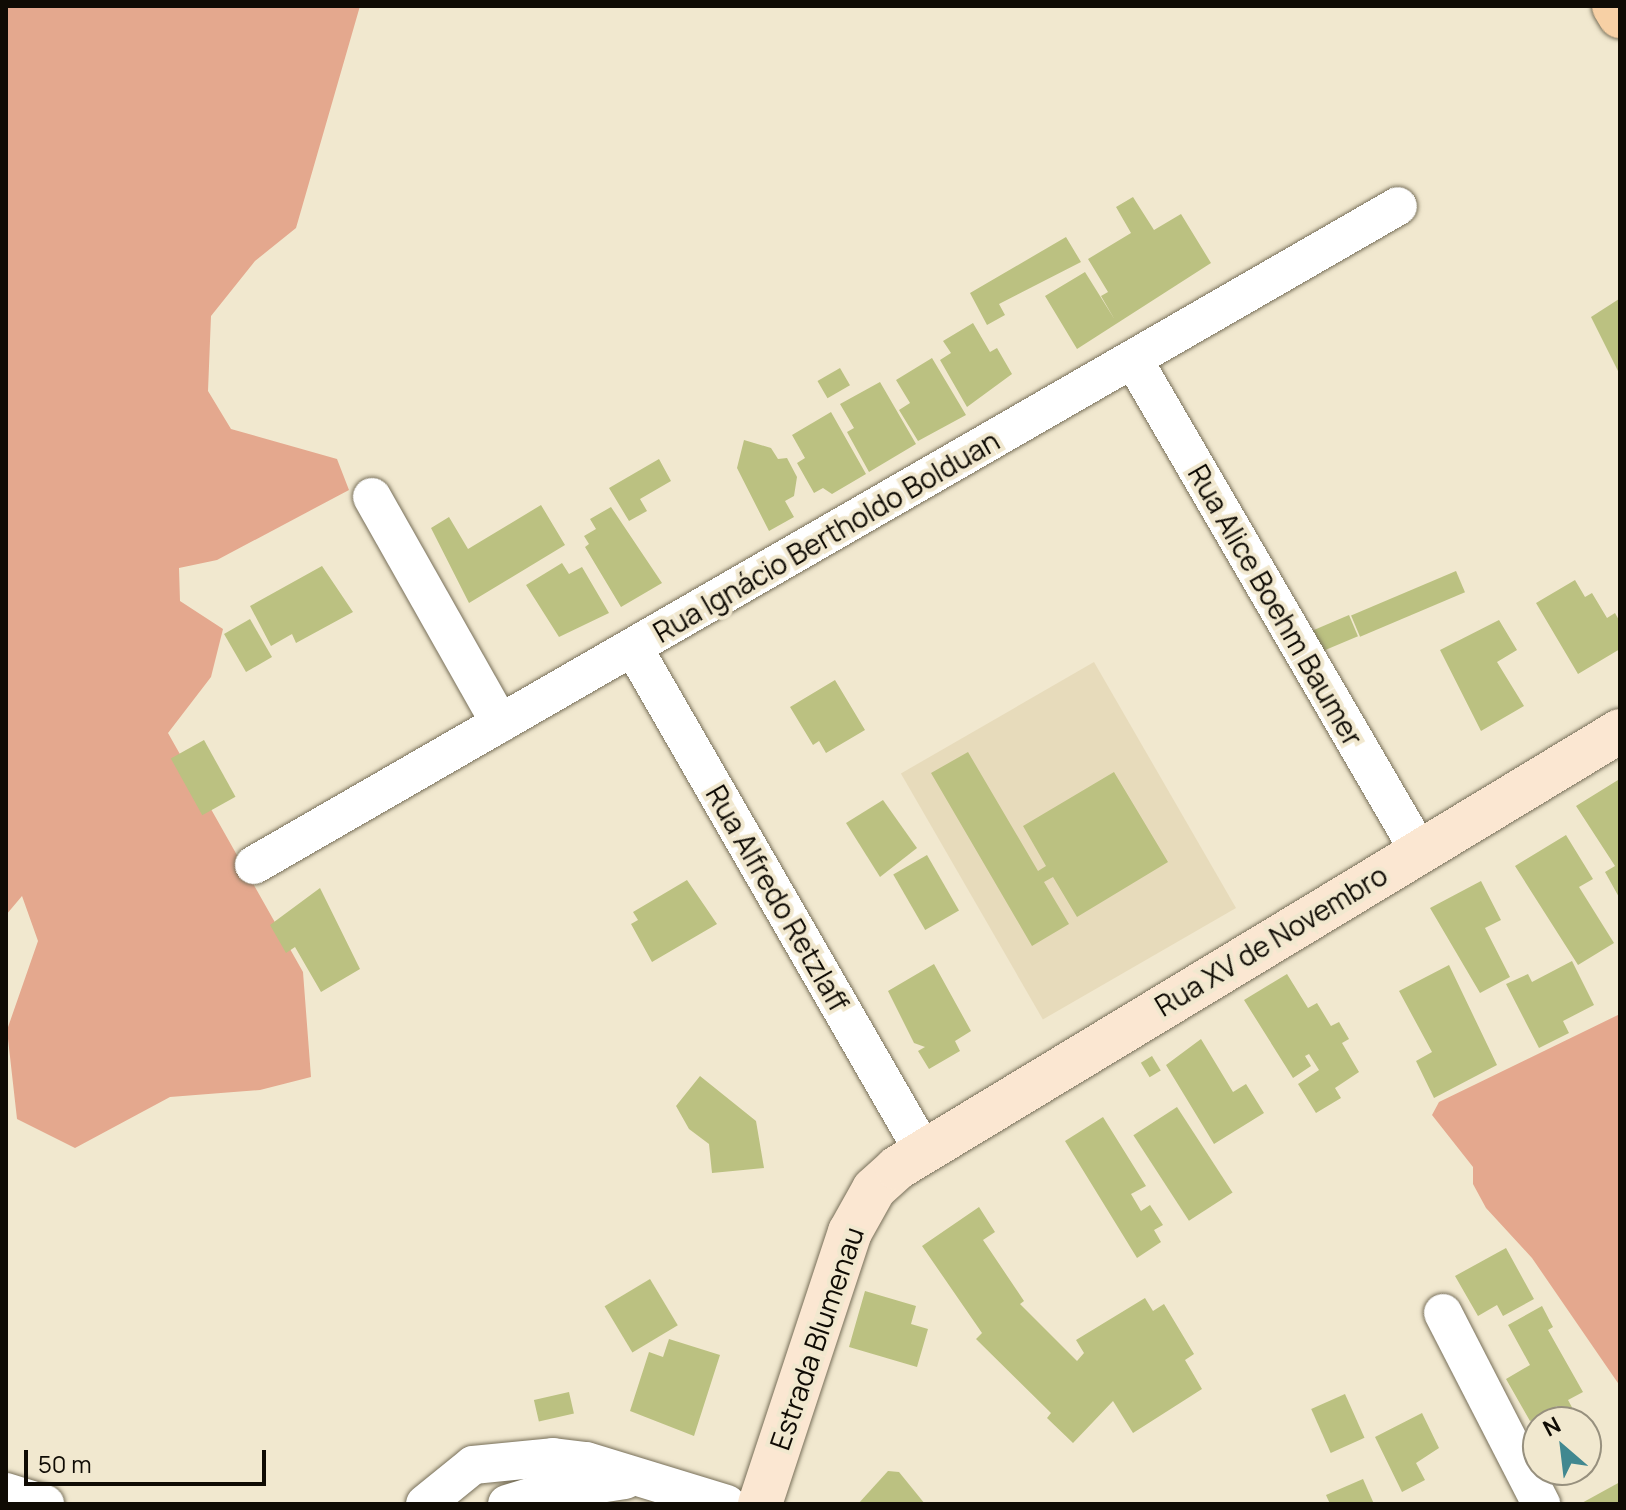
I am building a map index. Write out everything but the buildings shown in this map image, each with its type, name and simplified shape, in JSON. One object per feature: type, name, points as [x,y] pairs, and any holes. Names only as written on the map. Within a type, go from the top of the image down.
[{"type":"main road","points":[[1614,6],[1620,16]]},
{"type":"street","name":"Rua Ignácio Bertholdo Bolduan","points":[[254,865],[1398,206]]},
{"type":"street","name":"Rua Alice Boehm Baumer","points":[[1133,359],[1419,851]]},
{"type":"street","points":[[372,497],[500,723]]},
{"type":"street","name":"Rua Alfredo Retzlaff","points":[[633,647],[922,1149]]},
{"type":"street","name":"Rua XV de Novembro","points":[[922,1149],[1620,731]]},
{"type":"street","name":"Estrada Blumenau","points":[[760,1504],[855,1220],[874,1189],[922,1149]]},
{"type":"street","points":[[1443,1313],[1541,1504]]},
{"type":"street","points":[[425,1504],[473,1465],[517,1458],[586,1461],[636,1479],[727,1504]]},
{"type":"street","points":[[507,1504],[542,1493],[636,1479]]},
{"type":"street","points":[[6,1492],[45,1504]]},
{"type":"shaded area","points":[[6,6],[360,6],[296,228],[255,261],[211,316],[208,391],[231,429],[337,459],[349,490],[217,560],[179,568],[180,601],[223,629],[211,677],[168,733],[303,972],[311,1077],[260,1090],[170,1097],[75,1148],[17,1119],[7,1030],[38,941],[22,896],[6,915]]},
{"type":"shaded area","points":[[1094,662],[1236,908],[1043,1019],[901,774]]},
{"type":"shaded area","points":[[1620,1014],[1620,1386],[1532,1258],[1486,1208],[1473,1184],[1473,1167],[1432,1115],[1439,1102]]}]
